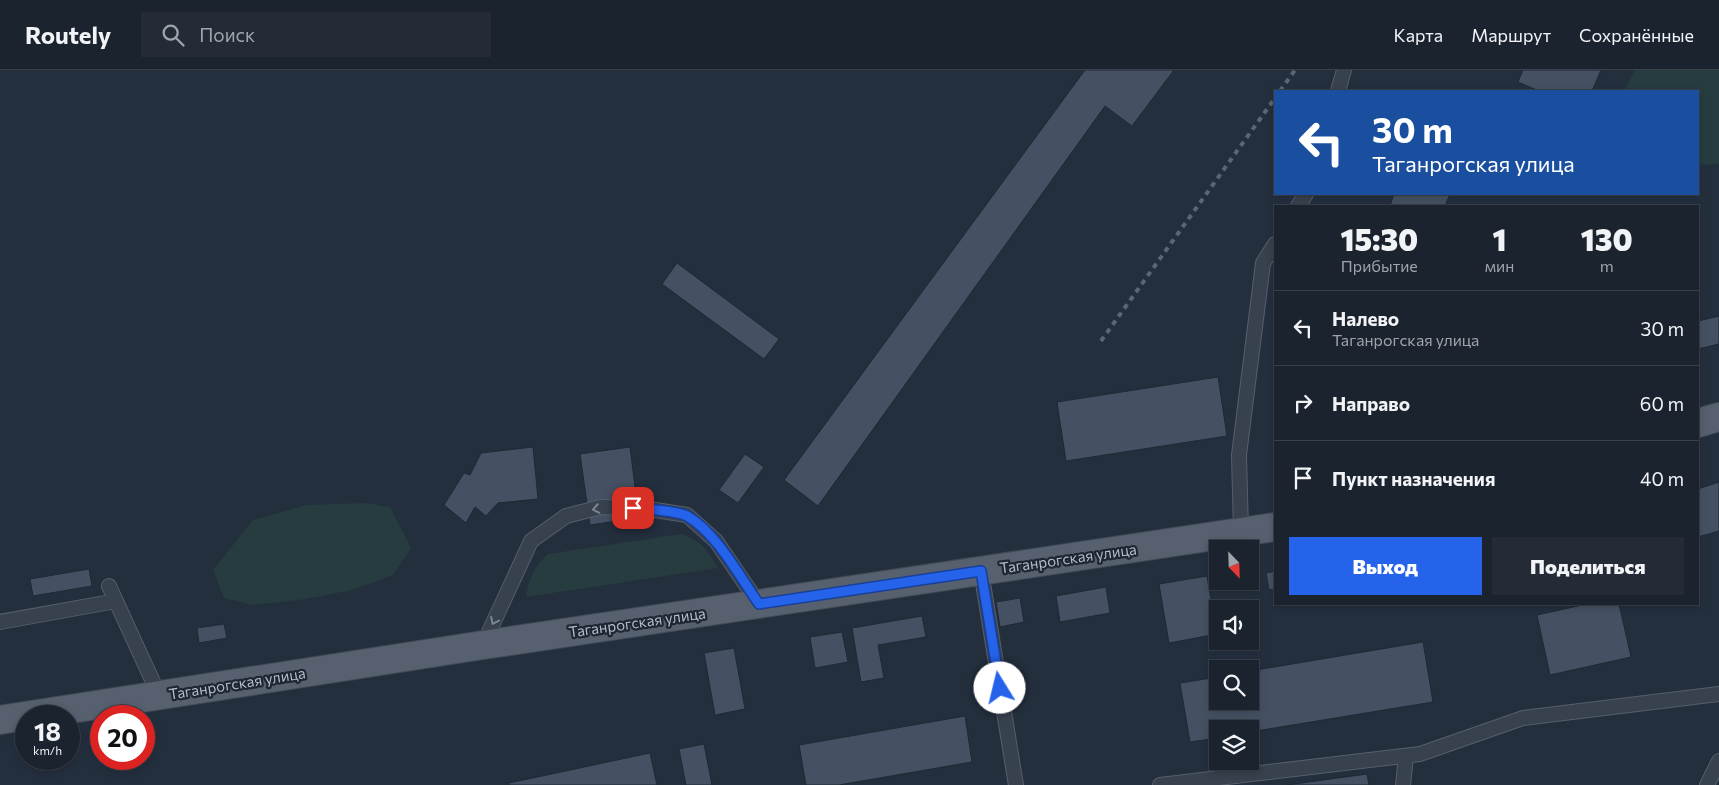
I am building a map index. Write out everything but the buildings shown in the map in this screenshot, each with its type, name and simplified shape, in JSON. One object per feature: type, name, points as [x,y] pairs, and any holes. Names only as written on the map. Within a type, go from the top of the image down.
[{"type":"main road","points":[[1699,423],[1719,416]]},
{"type":"main road","name":"Таганрогская улица","points":[[0,720],[483,645],[1274,527]]},
{"type":"lane","points":[[1338,90],[1344,70]]},
{"type":"lane","points":[[1241,532],[1239,455],[1263,263],[1274,246]]},
{"type":"lane","points":[[483,645],[531,541],[566,516],[601,507],[649,509],[687,516],[716,541],[759,604]]},
{"type":"lane","points":[[981,571],[1016,785]]},
{"type":"lane","points":[[108,586],[159,695]]},
{"type":"lane","points":[[0,622],[116,601]]},
{"type":"lane","points":[[1160,785],[1420,754],[1523,718],[1719,694]]},
{"type":"lane","points":[[1403,785],[1406,756]]},
{"type":"lane","points":[[1707,785],[1719,761]]},
{"type":"green space","points":[[1635,70],[1719,70],[1719,164],[1699,165],[1699,90],[1625,90]]},
{"type":"green space","points":[[365,503],[390,507],[411,548],[393,575],[352,590],[306,599],[253,605],[224,598],[213,570],[253,520],[307,505]]},
{"type":"green space","points":[[682,534],[695,540],[703,547],[718,568],[526,597],[533,573],[548,554]]},
{"type":"railway","points":[[1281,90],[1295,70]]},
{"type":"railway","points":[[1101,341],[1274,99]]},
{"type":"route","points":[[633,508],[687,516],[716,541],[759,604],[981,571],[1000,688]]}]
